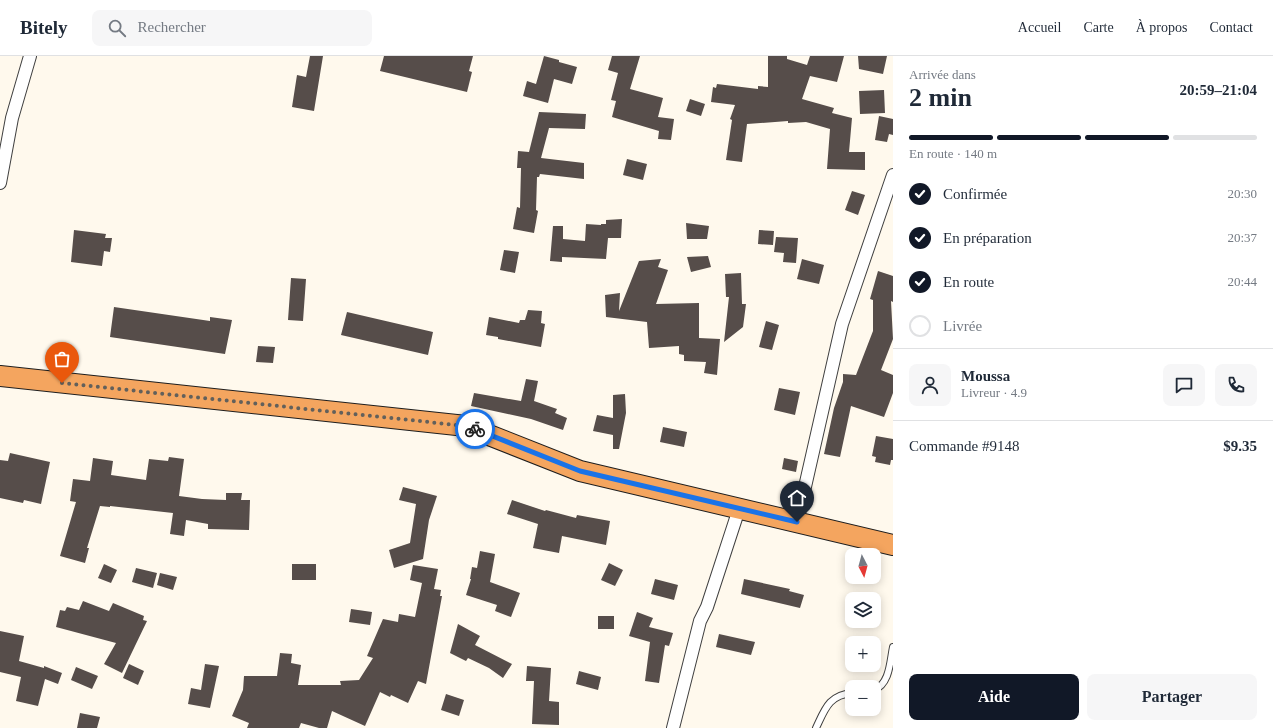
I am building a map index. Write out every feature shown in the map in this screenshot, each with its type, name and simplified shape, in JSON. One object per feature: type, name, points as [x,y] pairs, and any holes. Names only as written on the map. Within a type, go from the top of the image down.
[{"type":"highway","points":[[0,376],[466,426],[580,471],[893,545]]},
{"type":"street","points":[[0,183],[12,118],[30,56]]},
{"type":"street","points":[[797,522],[842,324],[893,175]]},
{"type":"street","points":[[673,728],[700,621],[707,607],[739,509]]},
{"type":"lane","points":[[881,685],[886,678],[893,647]]},
{"type":"lane","points":[[816,728],[826,706],[838,696],[845,694]]},
{"type":"building","points":[[310,56],[323,56],[314,111],[292,107],[297,75],[306,77]]},
{"type":"building","points":[[384,56],[473,56],[469,71],[472,72],[467,92],[380,71]]},
{"type":"building","points":[[544,56],[577,67],[572,84],[554,79],[548,103],[523,96],[527,81],[536,84]]},
{"type":"building","points":[[612,56],[640,56],[630,89],[663,98],[658,117],[674,119],[671,140],[658,139],[659,131],[612,117],[616,101],[611,100],[618,73],[608,70]]},
{"type":"building","points":[[768,56],[787,56],[787,59],[807,65],[810,56],[844,56],[837,82],[810,76],[802,99],[834,108],[832,113],[852,118],[849,152],[865,152],[865,170],[827,169],[830,129],[806,122],[788,123],[788,121],[747,124],[742,162],[726,160],[732,120],[730,119],[735,105],[711,102],[713,87],[716,88],[717,84],[758,89],[758,86],[768,87]]},
{"type":"building","points":[[858,56],[887,56],[883,74],[859,69]]},
{"type":"building","points":[[884,90],[885,113],[860,114],[859,91]]},
{"type":"building","points":[[690,99],[705,104],[701,116],[686,111]]},
{"type":"building","points":[[539,112],[586,114],[585,129],[549,128],[541,158],[584,163],[584,179],[540,174],[539,177],[537,177],[536,210],[538,211],[534,233],[513,229],[517,207],[520,208],[521,168],[517,168],[518,151],[529,152]]},
{"type":"building","points":[[879,116],[893,119],[893,135],[889,134],[887,142],[875,140]]},
{"type":"building","points":[[627,159],[647,164],[643,180],[623,175]]},
{"type":"building","points":[[852,191],[865,195],[858,215],[845,210]]},
{"type":"building","points":[[622,219],[621,238],[608,238],[606,259],[562,257],[562,262],[550,261],[553,226],[563,226],[563,239],[585,241],[586,224],[601,225],[606,224],[606,220]]},
{"type":"building","points":[[686,223],[709,226],[707,239],[687,239]]},
{"type":"building","points":[[74,230],[106,234],[105,238],[112,238],[110,252],[104,251],[102,266],[71,262]]},
{"type":"building","points":[[759,230],[774,231],[773,245],[758,244]]},
{"type":"building","points":[[776,237],[798,238],[796,263],[783,262],[784,253],[774,252]]},
{"type":"building","points":[[504,250],[519,252],[515,273],[500,270]]},
{"type":"building","points":[[708,256],[711,267],[691,272],[687,257]]},
{"type":"building","points":[[661,259],[658,267],[668,270],[656,304],[699,303],[699,338],[720,339],[717,375],[704,373],[706,362],[684,361],[684,355],[679,354],[679,346],[649,348],[647,322],[606,317],[605,295],[620,293],[619,311],[639,261]]},
{"type":"building","points":[[802,259],[824,265],[819,284],[797,279]]},
{"type":"building","points":[[878,271],[893,276],[893,302],[891,301],[893,339],[881,370],[893,375],[893,393],[884,417],[851,406],[840,457],[824,454],[834,408],[843,382],[843,374],[856,375],[873,331],[873,300],[870,299]]},
{"type":"building","points":[[741,273],[742,304],[746,304],[743,327],[724,342],[729,297],[726,297],[725,274]]},
{"type":"building","points":[[291,278],[306,279],[303,321],[288,320]]},
{"type":"building","points":[[114,307],[210,321],[210,317],[232,320],[225,354],[110,337]]},
{"type":"building","points":[[528,310],[542,311],[541,323],[545,324],[541,347],[498,339],[498,337],[486,335],[489,317],[519,323],[520,320],[525,320]]},
{"type":"building","points":[[347,312],[433,332],[428,355],[341,335]]},
{"type":"building","points":[[766,321],[779,325],[772,350],[759,347]]},
{"type":"building","points":[[258,346],[275,347],[273,363],[256,362]]},
{"type":"building","points":[[526,379],[538,381],[534,401],[557,409],[555,413],[567,418],[563,430],[531,419],[471,406],[474,393],[521,401]]},
{"type":"building","points":[[779,388],[800,392],[795,415],[774,410]]},
{"type":"building","points":[[625,394],[626,413],[619,449],[613,449],[613,435],[593,431],[597,415],[613,418],[613,395]]},
{"type":"building","points":[[663,427],[687,432],[684,447],[660,442]]},
{"type":"building","points":[[876,436],[893,439],[893,460],[891,460],[890,465],[875,462],[876,457],[872,456]]},
{"type":"building","points":[[10,453],[50,462],[41,504],[24,500],[23,503],[0,498],[0,460],[8,461]]},
{"type":"building","points":[[169,457],[184,459],[179,496],[226,500],[226,493],[242,493],[241,500],[250,500],[249,530],[208,529],[208,524],[186,520],[184,536],[170,534],[173,513],[100,506],[87,548],[89,548],[85,563],[60,556],[76,502],[70,501],[73,479],[90,481],[93,458],[113,461],[111,475],[146,480],[149,459],[168,461]]},
{"type":"building","points":[[784,458],[798,461],[796,472],[782,469]]},
{"type":"building","points":[[403,487],[437,496],[429,520],[423,559],[394,568],[389,550],[410,543],[416,504],[399,500]]},
{"type":"building","points":[[512,500],[545,511],[576,518],[577,515],[610,521],[606,545],[562,536],[559,553],[533,548],[538,524],[507,514]]},
{"type":"building","points":[[480,551],[495,554],[490,582],[520,593],[511,617],[495,611],[497,605],[466,595],[471,579],[472,567],[477,568]]},
{"type":"building","points":[[609,563],[623,570],[615,586],[601,580]]},
{"type":"building","points":[[104,564],[117,570],[111,583],[98,578]]},
{"type":"building","points":[[292,564],[316,564],[316,580],[292,580]]},
{"type":"building","points":[[413,565],[438,569],[434,589],[441,590],[440,596],[442,596],[426,684],[418,681],[408,703],[391,695],[390,697],[380,692],[365,726],[332,711],[327,728],[319,728],[301,723],[299,728],[247,728],[249,723],[232,716],[243,690],[244,676],[277,676],[280,653],[292,654],[291,663],[301,665],[298,685],[341,685],[340,681],[359,680],[373,658],[367,656],[383,619],[398,622],[399,614],[415,617],[422,583],[410,580]]},
{"type":"building","points":[[136,568],[157,573],[153,588],[132,582]]},
{"type":"building","points":[[160,573],[177,577],[173,590],[157,585]]},
{"type":"building","points":[[655,579],[678,585],[674,600],[651,594]]},
{"type":"building","points":[[744,579],[790,589],[789,591],[804,595],[800,608],[741,594]]},
{"type":"building","points":[[83,601],[109,611],[113,603],[144,616],[143,620],[147,621],[122,673],[104,664],[116,643],[56,627],[60,610],[65,611],[67,607],[79,610]]},
{"type":"building","points":[[351,609],[372,612],[370,625],[349,622]]},
{"type":"building","points":[[637,612],[653,618],[649,627],[673,633],[669,646],[665,645],[659,683],[645,681],[650,642],[629,636]]},
{"type":"building","points":[[598,616],[614,616],[614,629],[598,629]]},
{"type":"building","points":[[458,624],[480,636],[475,645],[512,664],[503,678],[489,668],[468,658],[466,661],[450,653]]},
{"type":"building","points":[[0,631],[24,636],[19,661],[44,668],[44,666],[62,673],[58,684],[45,679],[38,706],[16,701],[21,677],[0,672]]},
{"type":"building","points":[[719,634],[755,642],[751,655],[716,647]]},
{"type":"building","points":[[129,664],[144,671],[138,685],[123,678]]},
{"type":"building","points":[[205,664],[219,666],[210,708],[188,704],[191,688],[201,690]]},
{"type":"building","points":[[527,666],[551,668],[549,701],[559,702],[559,725],[532,724],[534,681],[526,681]]},
{"type":"building","points":[[76,667],[98,676],[92,689],[71,680]]},
{"type":"building","points":[[579,671],[601,677],[598,690],[576,684]]},
{"type":"building","points":[[446,694],[464,700],[459,716],[441,710]]},
{"type":"building","points":[[80,713],[100,717],[97,728],[77,728]]},
{"type":"way so far","points":[[62,383],[466,426],[475,429]]},
{"type":"route","points":[[475,429],[580,471],[797,522]]}]
